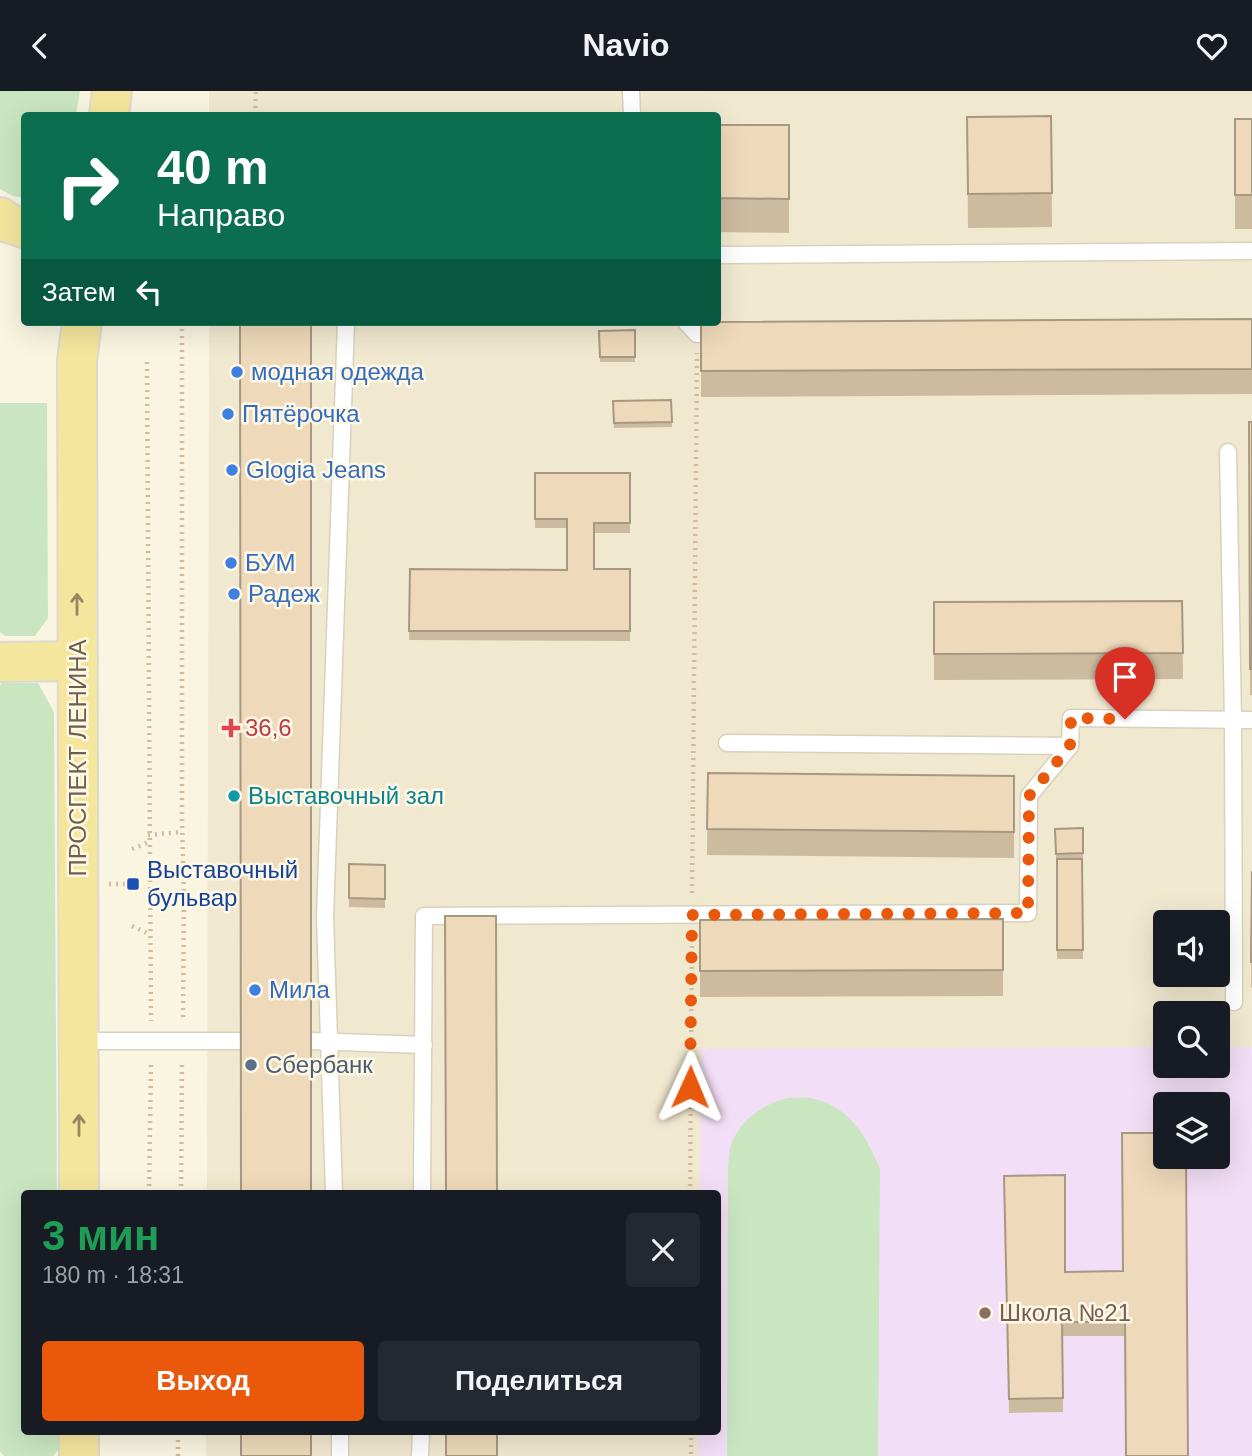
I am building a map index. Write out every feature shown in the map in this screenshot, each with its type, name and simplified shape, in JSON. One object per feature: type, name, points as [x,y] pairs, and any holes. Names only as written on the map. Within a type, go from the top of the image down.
[{"type":"main road","points":[[109,112],[111,91]]},
{"type":"main road","points":[[0,216],[8,223],[21,227]]},
{"type":"main road","name":"ПРОСПЕКТ ЛЕНИНА","points":[[79,1190],[77,361],[81,326]]},
{"type":"main road","points":[[0,662],[78,661]]},
{"type":"lane","points":[[631,91],[632,112]]},
{"type":"lane","points":[[721,255],[1252,251]]},
{"type":"lane","points":[[334,1190],[325,917],[346,326]]},
{"type":"lane","points":[[692,328],[738,334]]},
{"type":"lane","points":[[1228,451],[1234,1002]]},
{"type":"lane","points":[[422,1190],[424,916],[1028,913],[1029,796],[1070,746],[1071,718],[1252,720]]},
{"type":"lane","points":[[727,743],[1070,746]]},
{"type":"lane","points":[[79,1041],[240,1041]]},
{"type":"lane","points":[[311,1041],[424,1045]]},
{"type":"lane","points":[[340,1435],[340,1456]]},
{"type":"lane","points":[[420,1456],[421,1435]]},
{"type":"path","points":[[255,112],[256,91]]},
{"type":"path","points":[[181,1190],[184,892],[182,326]]},
{"type":"path","points":[[690,1190],[692,328]]},
{"type":"path","points":[[147,362],[151,1041],[149,1190]]},
{"type":"path","points":[[148,835],[182,832]]},
{"type":"path","points":[[132,849],[149,842]]},
{"type":"path","points":[[132,926],[149,934]]},
{"type":"path","points":[[178,1435],[178,1456]]},
{"type":"path","points":[[691,1435],[691,1456]]},
{"type":"shaded area","points":[[209,91],[1252,91],[1252,1456],[206,1456],[206,1435],[721,1435],[721,1190],[207,1190],[209,326],[721,326],[721,112],[209,112]]},
{"type":"shaded area","name":"Школа №21","points":[[1153,1047],[1153,1078],[1230,1078],[1230,1047],[1252,1047],[1252,1456],[698,1456],[698,1435],[721,1435],[721,1190],[700,1190],[701,1049]]},
{"type":"green space","points":[[0,91],[80,91],[76,112],[21,112],[21,197],[0,189]]},
{"type":"green space","points":[[0,403],[47,403],[48,618],[35,636],[5,636],[0,632]]},
{"type":"green space","points":[[38,683],[54,712],[57,1190],[21,1190],[21,1435],[59,1435],[59,1449],[53,1456],[4,1456],[0,1452],[0,685]]},
{"type":"green space","points":[[788,1098],[823,1101],[835,1107],[862,1134],[880,1169],[878,1456],[727,1456],[730,1150],[735,1136],[746,1120],[770,1104]]},
{"type":"building","points":[[1051,116],[1052,193],[968,194],[967,117]]},
{"type":"building","points":[[1235,119],[1252,119],[1252,195],[1235,195]]},
{"type":"building","points":[[721,125],[789,125],[789,199],[721,198]]},
{"type":"building","points":[[1252,319],[1252,369],[701,371],[701,326],[721,326],[721,322]]},
{"type":"building","points":[[240,326],[311,326],[311,1190],[241,1190]]},
{"type":"building","points":[[635,330],[635,357],[600,357],[599,331]]},
{"type":"building","points":[[671,400],[672,422],[614,423],[613,401]]},
{"type":"building","points":[[1249,422],[1252,422],[1252,669],[1250,669]]},
{"type":"building","points":[[535,473],[630,473],[630,523],[594,523],[594,569],[630,569],[630,631],[409,631],[410,569],[567,570],[567,519],[535,519]]},
{"type":"building","points":[[1182,601],[1183,653],[934,654],[934,602]]},
{"type":"building","points":[[708,773],[1014,776],[1014,832],[707,829]]},
{"type":"building","points":[[1083,828],[1083,853],[1056,854],[1055,829]]},
{"type":"building","points":[[1057,859],[1082,859],[1083,950],[1057,950]]},
{"type":"building","points":[[349,864],[385,865],[385,899],[349,898]]},
{"type":"building","points":[[1252,871],[1252,962],[1251,962]]},
{"type":"building","points":[[445,916],[496,916],[497,1190],[446,1190]]},
{"type":"building","points":[[1003,919],[1003,970],[700,971],[700,920]]},
{"type":"building","points":[[1122,1133],[1153,1133],[1153,1169],[1186,1169],[1188,1456],[1126,1456],[1125,1322],[1062,1322],[1063,1398],[1009,1399],[1004,1176],[1065,1175],[1065,1272],[1123,1271]]},
{"type":"building","points":[[241,1435],[311,1435],[311,1456],[241,1456]]},
{"type":"building","points":[[446,1435],[497,1435],[497,1456],[446,1456]]},
{"type":"place","name":"модная одежда","points":[[237,372]]},
{"type":"place","name":"Пятёрочка","points":[[228,414]]},
{"type":"place","name":"Glogia Jeans","points":[[232,470]]},
{"type":"place","name":"БУМ","points":[[231,563]]},
{"type":"place","name":"Радеж","points":[[234,594]]},
{"type":"place","name":"36,6","points":[[231,728]]},
{"type":"place","name":"Выставочный зал","points":[[234,796]]},
{"type":"place","name":"Выставочный бульвар","points":[[133,884]]},
{"type":"place","name":"Мила","points":[[255,990]]},
{"type":"place","name":"Сбербанк","points":[[251,1065]]},
{"type":"place","name":"Школа №21","points":[[985,1313]]},
{"type":"route","points":[[690,1087],[692,915],[1028,913],[1029,796],[1070,746],[1071,718],[1125,719]]}]
